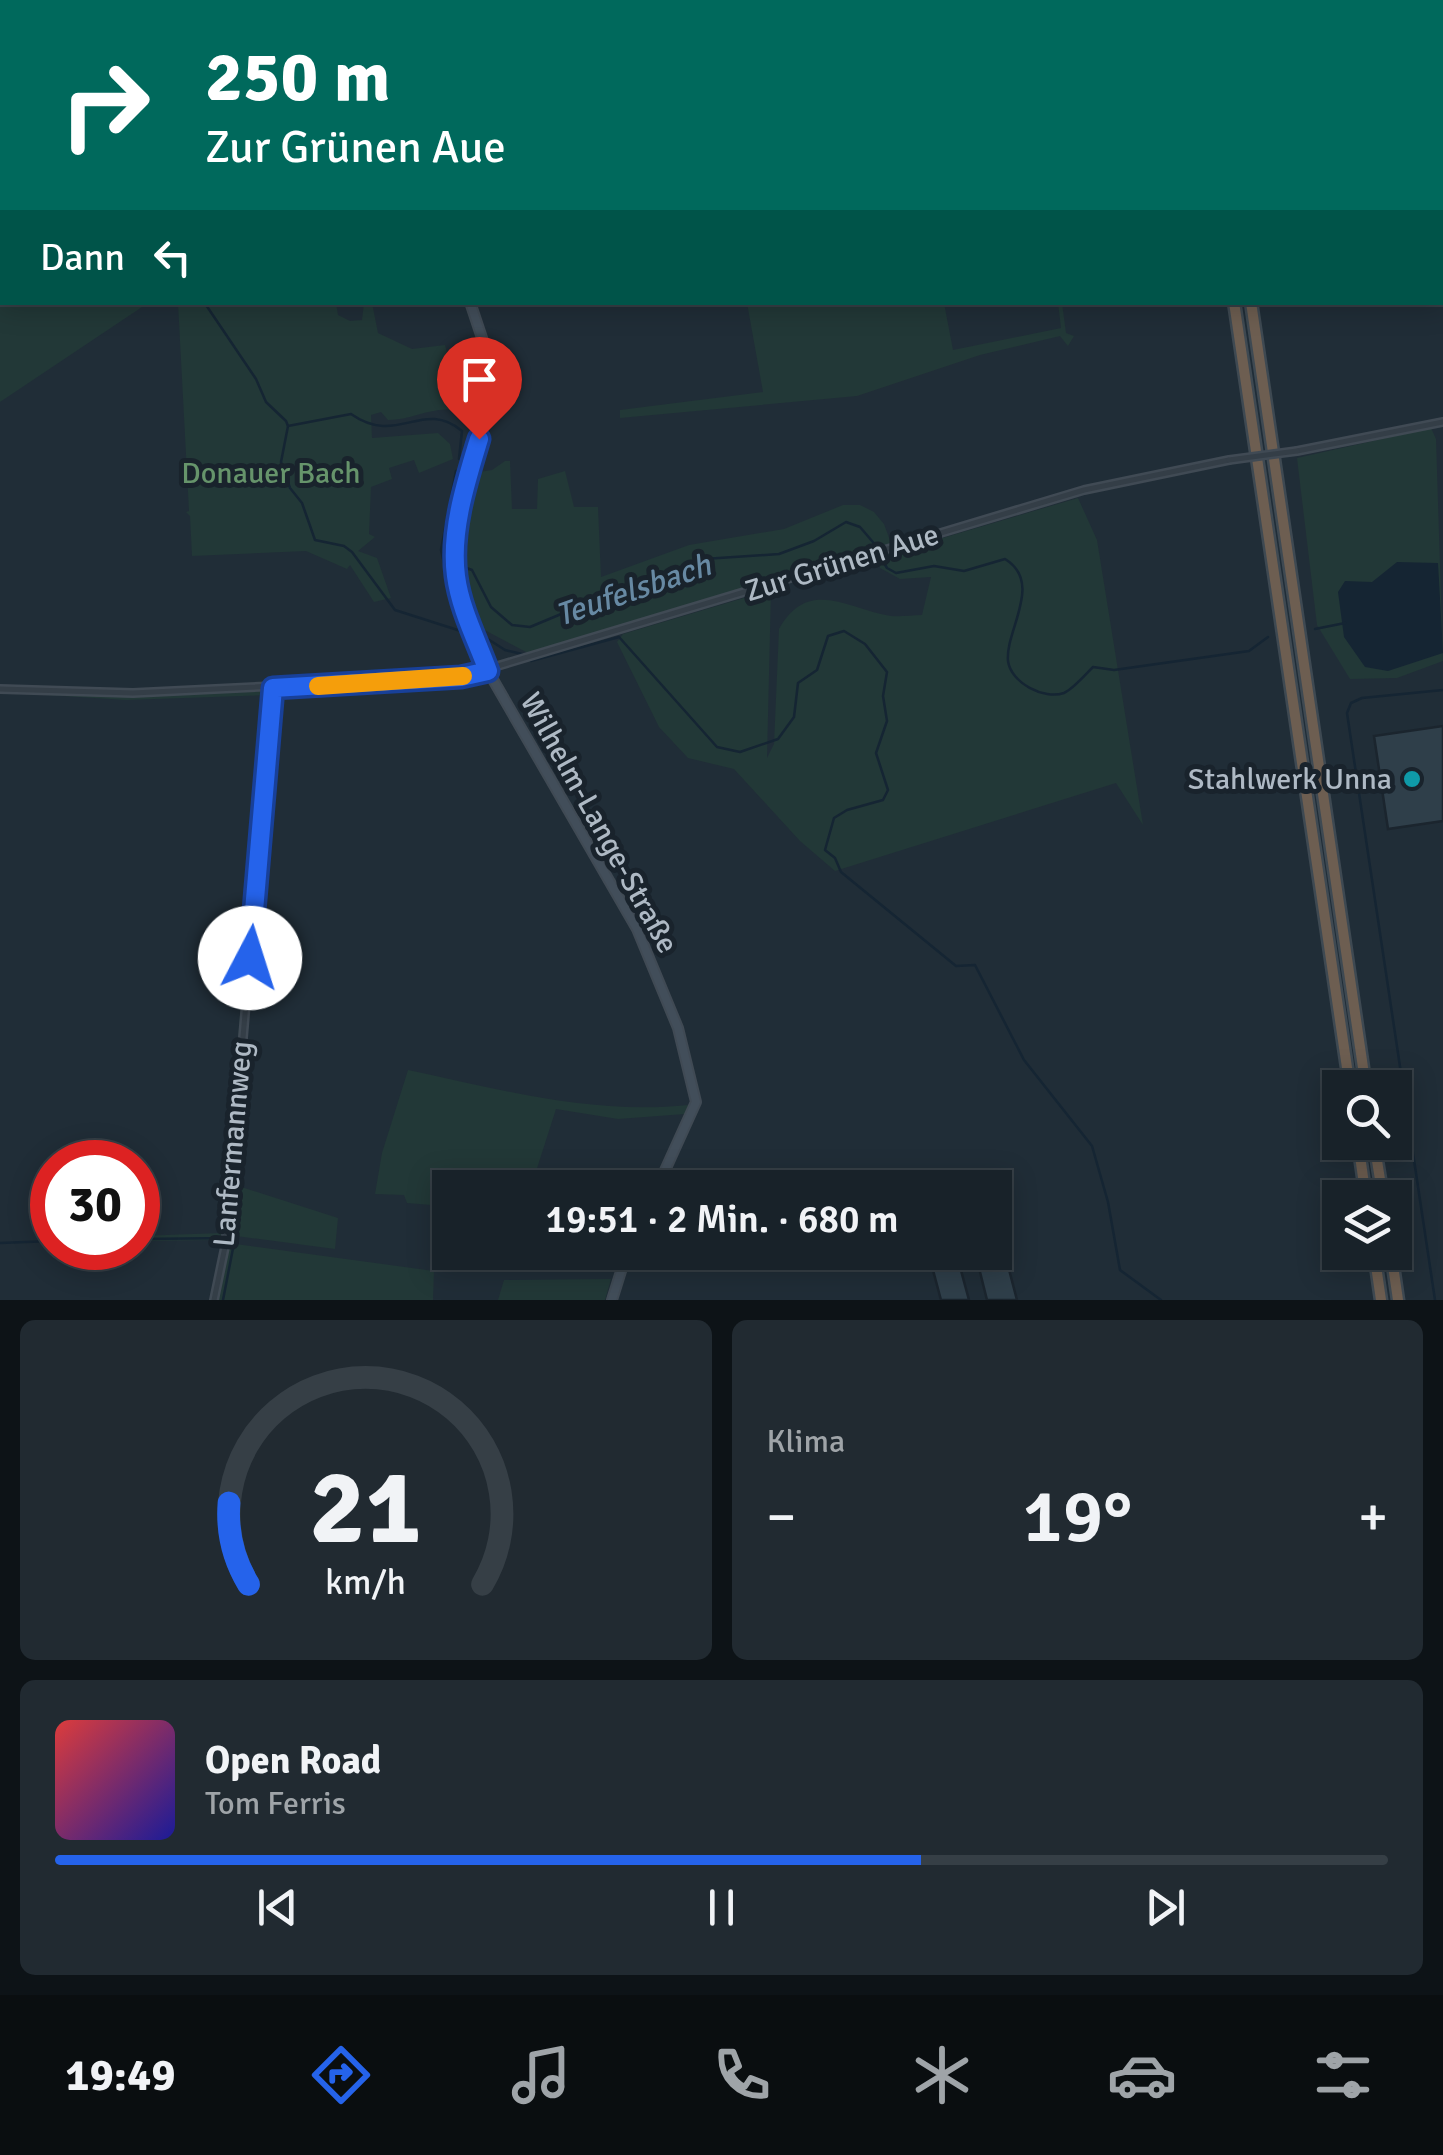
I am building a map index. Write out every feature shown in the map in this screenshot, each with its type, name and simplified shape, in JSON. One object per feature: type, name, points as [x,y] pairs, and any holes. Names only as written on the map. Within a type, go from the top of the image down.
[{"type":"highway","points":[[1234,305],[1347,1070]]},
{"type":"highway","points":[[1250,305],[1363,1070]]},
{"type":"highway","points":[[1377,1270],[1381,1300]]},
{"type":"highway","points":[[1394,1270],[1398,1300]]},
{"type":"street","name":"Wilhelm-Lange-Straße","points":[[471,305],[489,360],[493,388],[466,488],[455,558],[460,594],[488,671],[620,898],[664,987],[696,1102],[665,1170]]},
{"type":"street","name":"Zur Grünen Aue","points":[[0,689],[133,693],[461,677],[1111,483],[1443,422]]},
{"type":"street","name":"Lanfermannweg","points":[[214,1300],[226,1237],[273,688]]},
{"type":"street","points":[[612,1300],[621,1270]]},
{"type":"green space","points":[[0,305],[145,305],[0,402]]},
{"type":"green space","name":"Donauer Bach","points":[[178,305],[336,305],[338,315],[350,321],[362,320],[364,305],[372,305],[378,333],[412,349],[445,345],[453,376],[481,369],[488,384],[475,428],[467,414],[447,409],[388,420],[381,412],[371,415],[372,438],[438,433],[450,444],[453,459],[419,473],[414,460],[389,468],[392,479],[371,487],[369,534],[375,537],[358,551],[377,558],[391,598],[374,602],[350,565],[347,569],[306,551],[192,556],[190,516],[186,512],[189,511]]},
{"type":"green space","points":[[747,305],[944,305],[953,350],[1061,328],[1058,305],[1062,305],[1066,333],[1074,336],[1068,346],[1060,336],[980,355],[857,396],[620,418],[620,410],[763,392]]},
{"type":"green space","points":[[1431,428],[1436,439],[1443,661],[1397,678],[1350,679],[1317,625],[1297,458]]},
{"type":"green space","points":[[510,461],[512,509],[537,509],[538,479],[565,471],[574,507],[598,507],[601,577],[689,545],[784,529],[843,505],[860,505],[874,512],[891,543],[528,653],[477,626],[462,567],[464,515],[473,473],[492,470]]},
{"type":"green space","points":[[1078,498],[1097,540],[1143,825],[1116,783],[835,871],[800,841],[734,769],[688,758],[659,727],[617,642],[623,634],[771,590],[767,758],[774,744],[779,629],[791,613],[803,604],[831,600],[891,616],[922,615],[931,577],[900,579],[880,568],[878,557]]},
{"type":"green space","points":[[266,691],[271,696],[221,1240],[160,1241],[160,1235],[221,1233],[268,695],[126,700],[0,692],[125,697]]},
{"type":"green space","points":[[408,1070],[582,1104],[688,1105],[685,1114],[618,1119],[556,1109],[536,1170],[432,1170],[432,1205],[407,1203],[404,1195],[375,1194],[382,1153]]},
{"type":"green space","points":[[238,1186],[338,1218],[335,1249],[236,1236],[232,1225],[234,1189]]},
{"type":"green space","points":[[228,1243],[434,1271],[433,1300],[217,1300]]},
{"type":"green space","points":[[611,1279],[605,1300],[498,1300],[504,1280]]},
{"type":"water","points":[[1397,562],[1438,563],[1443,653],[1388,671],[1365,667],[1344,637],[1338,592],[1345,581],[1372,582]]},
{"type":"building","name":"Stahlwerk Unna","points":[[1443,726],[1443,821],[1388,829],[1374,736]]},
{"type":"building","points":[[933,1270],[961,1270],[969,1300],[941,1300]]},
{"type":"building","points":[[980,1270],[1009,1270],[1017,1300],[987,1300]]},
{"type":"waterway","points":[[206,305],[256,379],[266,402],[286,421],[281,462],[315,540],[344,546],[352,552],[395,610],[467,633]]},
{"type":"waterway","name":"Teufelsbach","points":[[288,426],[351,414],[383,426],[434,419],[462,431],[459,459]]},
{"type":"waterway","name":"Teufelsbach","points":[[449,565],[444,563],[441,550],[456,471]]},
{"type":"waterway","name":"Teufelsbach","points":[[461,566],[472,570],[491,607],[512,625],[530,627],[614,592],[660,584],[672,571],[704,559],[779,554],[814,541],[846,522],[860,527],[878,548]]},
{"type":"waterway","name":"Teufelsbach","points":[[880,556],[887,568],[896,573],[934,566],[964,571],[1005,559],[1022,581],[1009,649],[1010,669],[1022,683],[1047,694],[1068,691],[1093,667],[1114,670],[1249,651],[1268,637]]},
{"type":"waterway","name":"Teufelsbach","points":[[1315,629],[1345,623]]},
{"type":"waterway","points":[[531,661],[619,637],[717,747],[740,752],[778,739],[794,717],[798,683],[817,670],[828,636],[844,631],[865,644],[887,672],[883,696],[887,721],[876,753],[888,790],[883,800],[847,810],[834,818],[825,850],[835,858],[841,872],[956,966],[975,965],[1024,1060],[1092,1146],[1108,1202],[1120,1270],[1161,1300]]},
{"type":"waterway","points":[[480,634],[505,650],[522,654]]},
{"type":"waterway","points":[[1435,1300],[1347,713],[1351,703],[1362,698],[1443,690]]},
{"type":"waterway","points":[[160,1239],[235,1238],[223,1300]]},
{"type":"waterway","points":[[0,1243],[30,1242]]},
{"type":"slow traffic","points":[[318,686],[463,676]]},
{"type":"place","name":"Stahlwerk Unna","points":[[1412,779]]},
{"type":"route","points":[[250,958],[273,688],[461,677],[488,671],[460,594],[455,558],[460,517],[479,439]]}]
